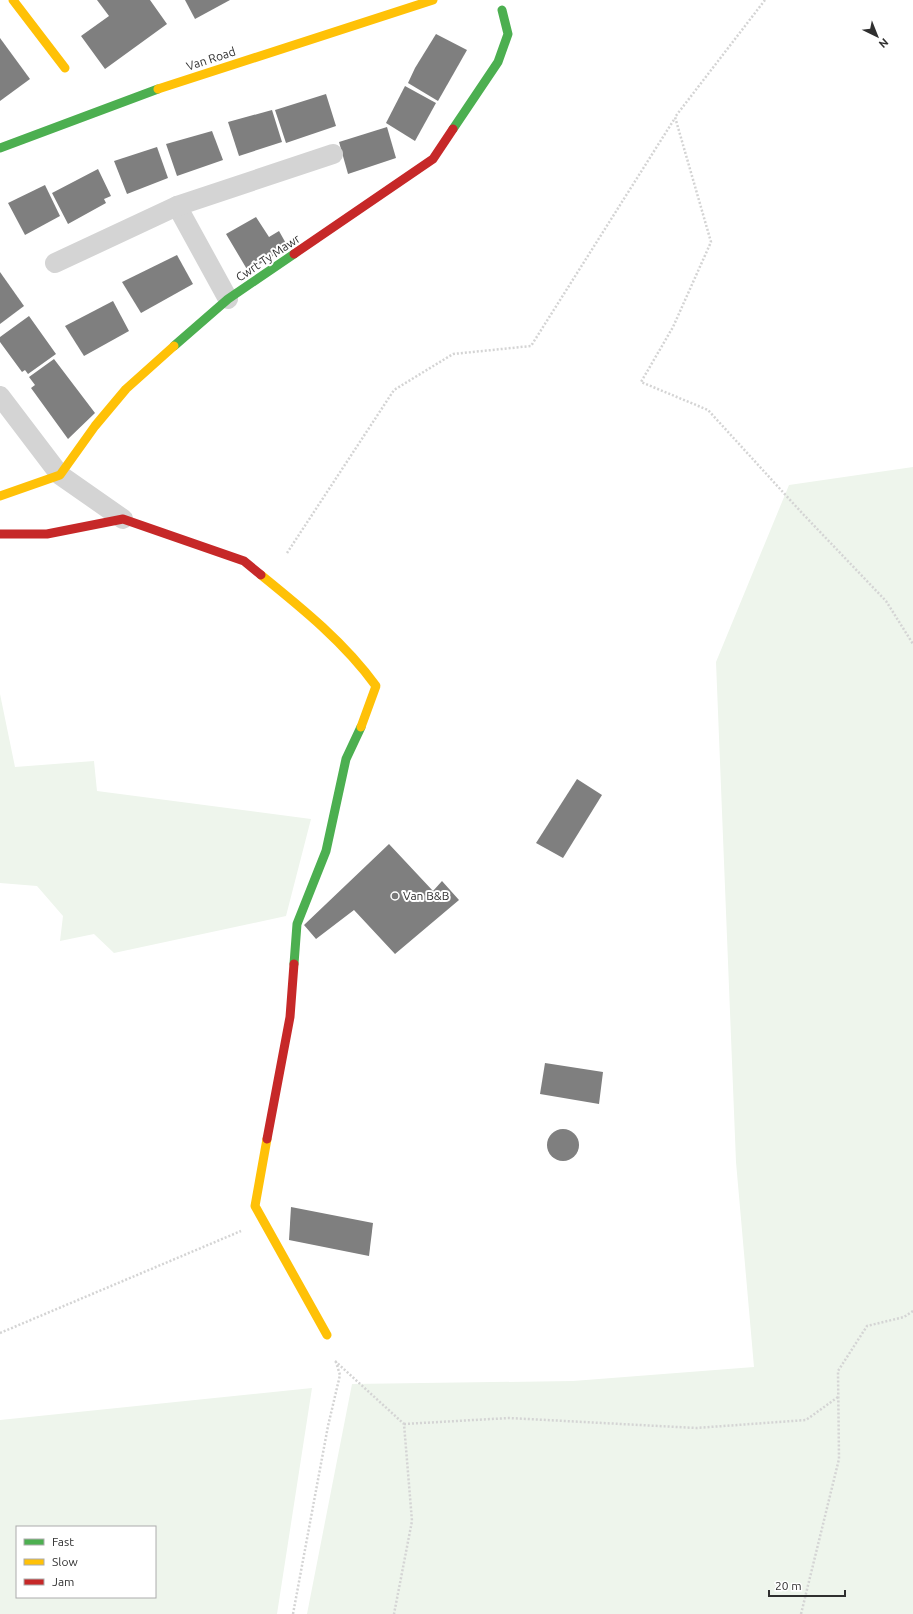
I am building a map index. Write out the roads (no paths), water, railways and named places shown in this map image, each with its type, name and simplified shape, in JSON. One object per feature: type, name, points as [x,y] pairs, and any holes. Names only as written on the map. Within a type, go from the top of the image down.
[{"type":"street","points":[[13,0],[65,68]]},
{"type":"street","name":"Van Road","points":[[0,148],[388,7],[433,0]]},
{"type":"street","name":"Cwrt Ty Mawr","points":[[60,475],[95,426],[126,389],[228,299],[433,159],[498,62],[508,34],[502,10]]},
{"type":"street","points":[[55,263],[177,206],[333,154]]},
{"type":"street","points":[[177,206],[228,299]]},
{"type":"street","points":[[0,396],[60,475],[123,519],[244,561],[304,610],[360,664],[376,686],[363,723],[346,759],[326,851],[297,924],[290,1017],[255,1206],[327,1335]]},
{"type":"street","points":[[0,496],[60,475]]},
{"type":"street","points":[[0,534],[47,534],[123,519]]},
{"type":"place","name":"Van B&B","points":[[395,896]]}]
